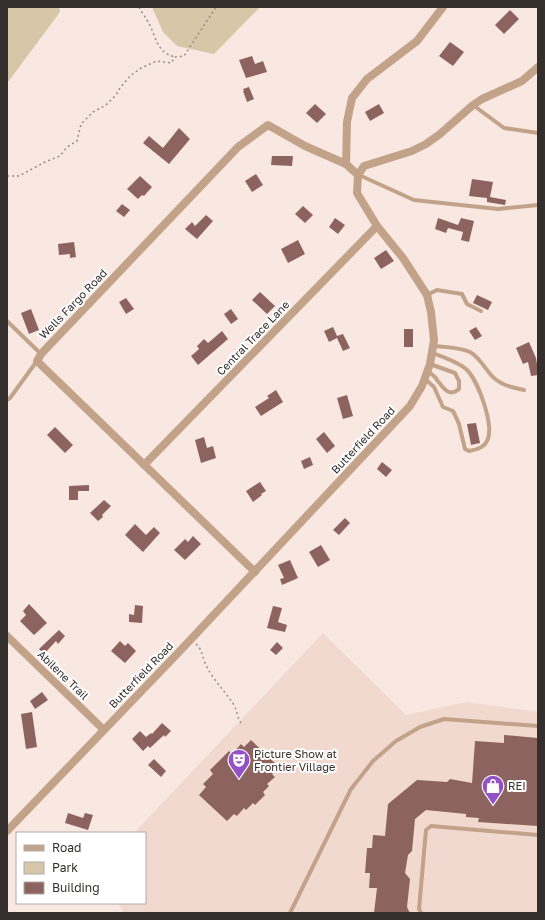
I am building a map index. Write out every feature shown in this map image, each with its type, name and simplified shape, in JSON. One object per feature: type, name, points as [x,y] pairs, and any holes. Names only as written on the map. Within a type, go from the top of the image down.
[{"type":"street","points":[[346,164],[347,122],[352,98],[367,79],[417,41],[443,7]]},
{"type":"street","points":[[358,175],[364,166],[426,144],[440,134],[473,105],[482,99],[522,81],[538,67]]},
{"type":"street","name":"Wells Fargo Road","points":[[39,357],[238,147],[268,125],[305,146],[346,164],[358,175]]},
{"type":"street","name":"Butterfield Road","points":[[7,831],[255,572],[410,406],[422,386],[428,371],[434,340],[431,312],[427,295],[403,258],[377,226],[357,192],[358,175]]},
{"type":"street","name":"Central Trace Lane","points":[[144,465],[377,226]]},
{"type":"street","points":[[39,357],[144,465],[255,572]]},
{"type":"street","name":"Abilene Trail","points":[[7,636],[104,730]]},
{"type":"lane","points":[[473,105],[504,128],[538,133]]},
{"type":"lane","points":[[358,175],[414,200],[498,209],[538,205]]},
{"type":"lane","points":[[427,295],[437,290],[462,294],[467,304],[481,310]]},
{"type":"lane","points":[[7,321],[39,357],[10,398],[7,400]]},
{"type":"lane","points":[[433,350],[453,348],[469,352],[477,357],[492,376],[500,383],[524,390]]},
{"type":"lane","points":[[428,371],[443,407],[453,411],[459,424],[465,449],[469,451],[483,447],[490,434],[485,403],[477,386],[467,370],[433,350]]},
{"type":"lane","points":[[428,371],[456,373],[459,381],[459,389],[454,393],[449,393],[428,371]]},
{"type":"lane","points":[[290,913],[351,789],[373,761],[396,741],[420,727],[444,719],[538,726]]},
{"type":"lane","points":[[420,913],[419,909],[426,830],[431,826],[538,836]]},
{"type":"path","points":[[138,7],[153,32],[156,43],[167,55],[175,57],[184,56],[216,7]]},
{"type":"path","points":[[7,176],[19,176],[60,156],[67,147],[78,141],[81,124],[93,112],[106,105],[130,76],[141,68],[157,61],[171,63],[175,57]]},
{"type":"path","points":[[191,639],[198,646],[205,663],[219,686],[235,706],[241,723]]},
{"type":"shaded area","points":[[323,633],[406,715],[467,702],[538,712],[538,913],[124,913],[119,904],[146,904],[146,832],[135,832]]},
{"type":"green space","points":[[7,7],[59,7],[60,12],[8,82],[7,93]]},
{"type":"green space","points":[[152,7],[260,7],[214,54],[177,46],[163,32]]},
{"type":"building","points":[[510,10],[519,19],[504,34],[495,25]]},
{"type":"building","points":[[450,42],[464,52],[453,66],[439,56]]},
{"type":"building","points":[[252,56],[255,64],[263,61],[267,72],[246,78],[239,60]]},
{"type":"building","points":[[249,87],[254,99],[247,102],[243,89]]},
{"type":"building","points":[[315,104],[326,114],[317,123],[306,113]]},
{"type":"building","points":[[379,104],[384,113],[370,121],[365,112]]},
{"type":"building","points":[[179,128],[190,139],[169,164],[143,143],[149,136],[163,148]]},
{"type":"building","points":[[272,156],[293,156],[292,166],[271,165]]},
{"type":"building","points":[[256,174],[263,185],[252,192],[245,181]]},
{"type":"building","points":[[140,176],[152,187],[144,196],[142,195],[138,199],[127,189]]},
{"type":"building","points":[[472,179],[493,182],[490,197],[506,200],[505,205],[487,202],[487,198],[469,196]]},
{"type":"building","points":[[122,204],[130,210],[124,217],[116,211]]},
{"type":"building","points":[[303,206],[313,215],[305,223],[295,214]]},
{"type":"building","points":[[206,215],[213,221],[197,239],[185,229],[192,222],[195,226]]},
{"type":"building","points":[[335,218],[345,225],[338,234],[329,227]]},
{"type":"building","points":[[438,218],[458,225],[461,218],[474,221],[469,242],[461,240],[463,232],[448,228],[446,233],[435,229]]},
{"type":"building","points":[[298,240],[305,254],[288,263],[281,249]]},
{"type":"building","points":[[74,242],[76,257],[70,258],[70,254],[59,255],[58,244]]},
{"type":"building","points":[[386,250],[394,261],[381,269],[374,258]]},
{"type":"building","points":[[260,292],[275,306],[267,314],[252,300]]},
{"type":"building","points":[[477,295],[492,302],[488,310],[473,303]]},
{"type":"building","points":[[126,298],[134,309],[126,314],[119,302]]},
{"type":"building","points":[[31,309],[39,330],[29,334],[21,313]]},
{"type":"building","points":[[231,309],[238,319],[231,324],[224,314]]},
{"type":"building","points":[[333,327],[337,336],[343,334],[350,348],[343,351],[337,338],[329,342],[324,331]]},
{"type":"building","points":[[476,327],[482,336],[475,340],[469,331]]},
{"type":"building","points":[[404,329],[413,329],[413,347],[404,347]]},
{"type":"building","points":[[222,331],[228,339],[198,365],[191,356],[199,349],[197,346],[204,339],[208,343]]},
{"type":"building","points":[[529,342],[536,358],[538,375],[531,376],[528,362],[523,364],[516,348]]},
{"type":"building","points":[[276,390],[283,402],[261,416],[255,407],[269,398],[267,396]]},
{"type":"building","points":[[347,395],[353,416],[343,419],[337,398]]},
{"type":"building","points":[[476,423],[480,443],[471,445],[467,424]]},
{"type":"building","points":[[55,427],[73,445],[65,453],[47,435]]},
{"type":"building","points":[[324,432],[335,446],[327,453],[316,439]]},
{"type":"building","points":[[204,437],[207,448],[213,446],[216,458],[201,463],[195,440]]},
{"type":"building","points":[[310,457],[313,465],[304,469],[301,461]]},
{"type":"building","points":[[382,462],[392,470],[386,477],[377,469]]},
{"type":"building","points":[[260,482],[266,491],[253,502],[246,491]]},
{"type":"building","points":[[89,485],[89,491],[78,491],[78,500],[69,500],[69,486]]},
{"type":"building","points":[[104,500],[111,506],[98,521],[90,513]]},
{"type":"building","points":[[345,518],[350,523],[339,535],[333,530]]},
{"type":"building","points":[[135,524],[146,535],[154,527],[160,533],[143,552],[125,535]]},
{"type":"building","points":[[193,536],[201,544],[185,560],[174,550],[185,539],[188,542]]},
{"type":"building","points":[[321,545],[330,560],[318,567],[309,552]]},
{"type":"building","points":[[290,560],[298,578],[282,585],[280,579],[284,578],[278,565]]},
{"type":"building","points":[[29,604],[47,623],[34,635],[20,621],[26,615],[23,611]]},
{"type":"building","points":[[135,605],[143,606],[142,623],[129,622],[129,614],[134,615]]},
{"type":"building","points":[[273,606],[282,608],[278,622],[287,625],[285,632],[267,628]]},
{"type":"building","points":[[59,630],[65,636],[58,644],[56,641],[44,654],[39,649]]},
{"type":"building","points":[[120,641],[125,646],[128,643],[136,651],[125,663],[111,651]]},
{"type":"building","points":[[277,642],[283,648],[276,655],[270,650]]},
{"type":"building","points":[[42,692],[48,700],[35,709],[30,701]]},
{"type":"building","points":[[32,712],[37,747],[26,749],[21,714]]},
{"type":"building","points":[[162,723],[171,731],[165,737],[164,735],[150,748],[148,746],[143,751],[132,739],[140,731],[146,737],[151,733],[152,734]]},
{"type":"building","points":[[504,735],[538,738],[538,826],[478,822],[479,818],[466,817],[466,814],[426,810],[415,819],[412,851],[408,855],[405,873],[410,879],[407,907],[410,913],[374,913],[377,888],[369,888],[370,873],[365,873],[367,848],[372,848],[373,835],[385,836],[388,804],[417,780],[447,782],[450,779],[472,783],[475,741],[504,743]]},
{"type":"building","name":"Picture Show at Frontier Village","points":[[251,740],[279,767],[272,774],[275,777],[267,784],[269,786],[263,792],[265,795],[255,805],[253,803],[246,810],[244,808],[237,816],[234,814],[227,821],[199,795],[206,787],[203,784],[213,774],[210,770],[229,751],[232,754],[241,744],[244,747]]},
{"type":"building","points":[[154,759],[166,771],[161,777],[148,765]]},
{"type":"building","points":[[68,813],[83,818],[85,813],[93,815],[88,830],[65,823]]},
{"type":"place","name":"Picture Show at Frontier Village","points":[[239,780]]},
{"type":"place","name":"REI","points":[[493,806]]}]
